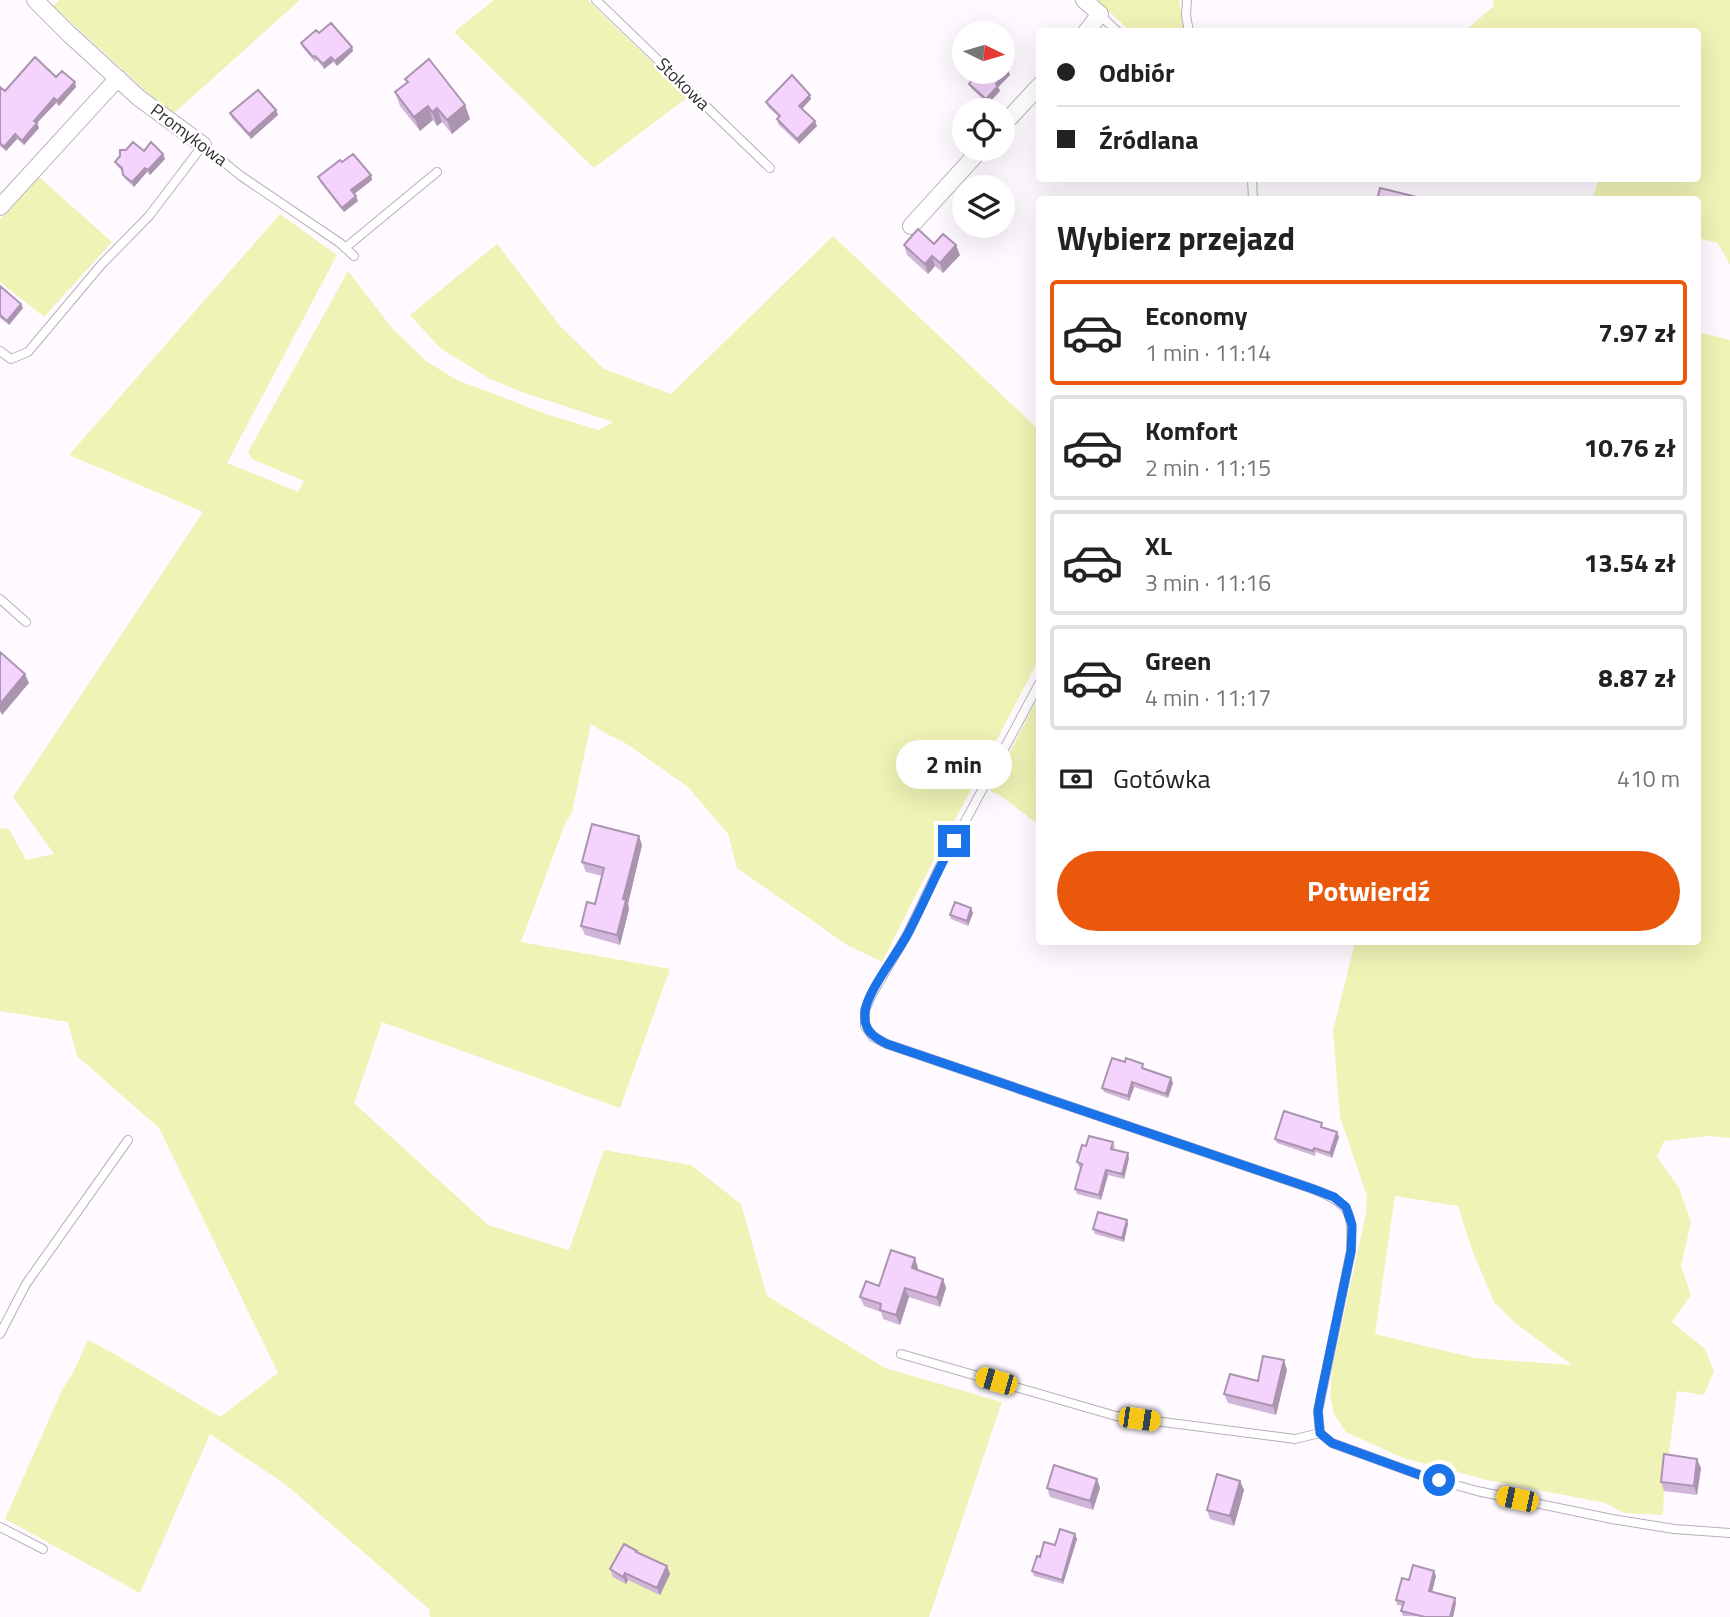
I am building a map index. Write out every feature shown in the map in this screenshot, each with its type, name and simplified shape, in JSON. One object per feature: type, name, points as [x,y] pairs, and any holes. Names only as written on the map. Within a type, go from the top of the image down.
[{"type":"street","name":"Promykowa","points":[[35,0],[139,97],[203,145]]},
{"type":"street","points":[[1084,0],[1100,15],[1089,28]]},
{"type":"street","points":[[0,207],[118,78]]},
{"type":"street","points":[[1015,112],[1036,89]]},
{"type":"street","points":[[911,226],[970,161]]},
{"type":"lane","name":"Stokowa","points":[[596,0],[770,168]]},
{"type":"lane","points":[[1187,0],[1188,28]]},
{"type":"lane","points":[[1100,15],[1114,28]]},
{"type":"lane","points":[[0,351],[11,359],[28,352],[101,265],[149,216],[203,145]]},
{"type":"lane","name":"Promykowa","points":[[203,145],[241,176],[354,257]]},
{"type":"lane","points":[[345,248],[437,172]]},
{"type":"lane","points":[[0,600],[26,622]]},
{"type":"lane","points":[[1036,689],[941,864],[908,933],[870,996],[865,1010],[865,1026],[873,1037],[1313,1189],[1334,1197],[1346,1207],[1352,1225],[1351,1251],[1318,1411],[1320,1433],[1332,1443],[1420,1475],[1477,1491],[1612,1519],[1674,1529],[1730,1533]]},
{"type":"lane","points":[[0,1334],[26,1284],[128,1139]]},
{"type":"lane","points":[[901,1354],[1116,1416],[1295,1439],[1320,1433]]},
{"type":"lane","points":[[0,1527],[43,1549]]},
{"type":"green space","points":[[59,0],[300,0],[172,115],[53,6]]},
{"type":"green space","points":[[494,0],[588,0],[688,97],[594,168],[454,32]]},
{"type":"green space","points":[[1097,0],[1179,0],[1184,28],[1127,28]]},
{"type":"green space","points":[[1493,0],[1730,0],[1730,265],[1718,243],[1701,239],[1701,196],[1593,196],[1598,182],[1701,182],[1701,28],[1468,28],[1494,6]]},
{"type":"green space","points":[[39,177],[112,242],[44,317],[0,282],[0,219]]},
{"type":"green space","points":[[280,214],[337,255],[227,463],[298,492],[304,481],[252,459],[248,452],[348,271],[392,328],[426,361],[457,380],[549,415],[599,430],[613,422],[490,379],[440,348],[410,315],[497,244],[561,327],[604,369],[671,394],[833,236],[1036,427],[1036,665],[882,962],[847,945],[737,868],[728,834],[688,787],[627,744],[591,724],[572,812],[565,824],[521,942],[670,969],[620,1108],[382,1022],[354,1103],[488,1225],[569,1250],[604,1150],[691,1165],[741,1204],[767,1296],[885,1368],[1002,1402],[929,1617],[430,1617],[430,1610],[285,1484],[210,1434],[140,1593],[5,1519],[62,1390],[88,1340],[220,1417],[278,1373],[159,1128],[77,1056],[68,1022],[0,1011],[0,828],[9,829],[26,860],[54,854],[13,797],[203,512],[69,455]]},
{"type":"green space","points":[[1701,333],[1730,340],[1730,1138],[1708,1136],[1664,1141],[1657,1157],[1679,1188],[1691,1222],[1681,1266],[1691,1295],[1672,1322],[1705,1349],[1714,1371],[1704,1395],[1677,1391],[1663,1515],[1624,1513],[1605,1503],[1487,1480],[1403,1458],[1346,1432],[1334,1414],[1330,1396],[1332,1369],[1366,1213],[1367,1196],[1340,1117],[1333,1031],[1354,945],[1701,945]],"holes":[[[1395,1196],[1458,1206],[1472,1250],[1494,1302],[1514,1322],[1572,1365],[1475,1358],[1375,1334]]]},
{"type":"green space","points":[[1036,701],[1036,823],[1001,796],[990,791]]},
{"type":"building","points":[[331,23],[352,47],[335,61],[331,57],[323,64],[301,43],[316,30],[319,33]]},
{"type":"building","points":[[35,57],[56,77],[62,71],[75,82],[57,101],[54,98],[34,121],[37,123],[22,141],[15,134],[4,147],[0,143],[0,87],[5,91]]},
{"type":"building","points":[[429,59],[465,105],[447,120],[437,108],[432,112],[428,106],[414,117],[395,92],[408,82],[405,79]]},
{"type":"building","points":[[792,75],[810,95],[799,106],[815,121],[797,139],[777,119],[780,116],[766,102]]},
{"type":"building","points":[[969,84],[996,84],[998,86],[985,98]]},
{"type":"building","points":[[258,90],[276,110],[249,134],[230,113]]},
{"type":"building","points":[[133,142],[144,151],[151,142],[163,154],[132,182],[123,175],[122,168],[115,162],[120,156],[120,150],[126,150]]},
{"type":"building","points":[[353,154],[371,175],[351,190],[356,196],[342,208],[318,177],[340,160],[342,162]]},
{"type":"building","points":[[1380,188],[1413,196],[1378,196]]},
{"type":"building","points":[[918,229],[934,244],[943,234],[956,245],[940,263],[932,256],[925,264],[904,245]]},
{"type":"building","points":[[0,286],[21,304],[7,321],[0,315]]},
{"type":"building","points":[[0,652],[25,674],[0,704]]},
{"type":"building","points":[[592,824],[639,836],[617,935],[581,926],[587,902],[595,904],[604,868],[582,862]]},
{"type":"building","points":[[955,902],[971,908],[967,921],[950,915]]},
{"type":"building","points":[[1112,1058],[1125,1062],[1126,1058],[1143,1064],[1142,1068],[1171,1078],[1166,1094],[1132,1082],[1128,1096],[1102,1088]]},
{"type":"building","points":[[1284,1111],[1322,1123],[1321,1127],[1337,1132],[1330,1153],[1314,1148],[1313,1151],[1275,1139]]},
{"type":"building","points":[[1089,1136],[1113,1142],[1111,1149],[1128,1153],[1122,1174],[1106,1170],[1099,1195],[1075,1189],[1082,1164],[1077,1162],[1082,1145],[1086,1146]]},
{"type":"building","points":[[1098,1212],[1127,1220],[1122,1238],[1093,1229]]},
{"type":"building","points":[[891,1250],[915,1258],[912,1268],[943,1279],[937,1298],[905,1288],[896,1315],[880,1310],[881,1304],[860,1297],[866,1281],[879,1286]]},
{"type":"building","points":[[1263,1356],[1284,1360],[1273,1406],[1224,1394],[1230,1374],[1258,1381]]},
{"type":"building","points":[[1664,1454],[1697,1459],[1694,1486],[1661,1482]]},
{"type":"building","points":[[1054,1465],[1097,1479],[1090,1501],[1047,1488]]},
{"type":"building","points":[[1217,1474],[1240,1481],[1230,1516],[1207,1510]]},
{"type":"building","points":[[1060,1529],[1075,1534],[1062,1580],[1032,1571],[1044,1542],[1055,1545]]},
{"type":"building","points":[[624,1544],[667,1566],[657,1588],[625,1573],[623,1577],[610,1569]]},
{"type":"building","points":[[1413,1565],[1434,1571],[1429,1591],[1455,1598],[1450,1617],[1425,1617],[1401,1611],[1404,1602],[1396,1600],[1402,1578],[1409,1580]]},
{"type":"route","points":[[954,841],[908,933],[870,996],[865,1010],[865,1026],[873,1037],[1334,1197],[1346,1207],[1352,1225],[1351,1251],[1318,1411],[1320,1433],[1332,1443],[1439,1480]]}]
